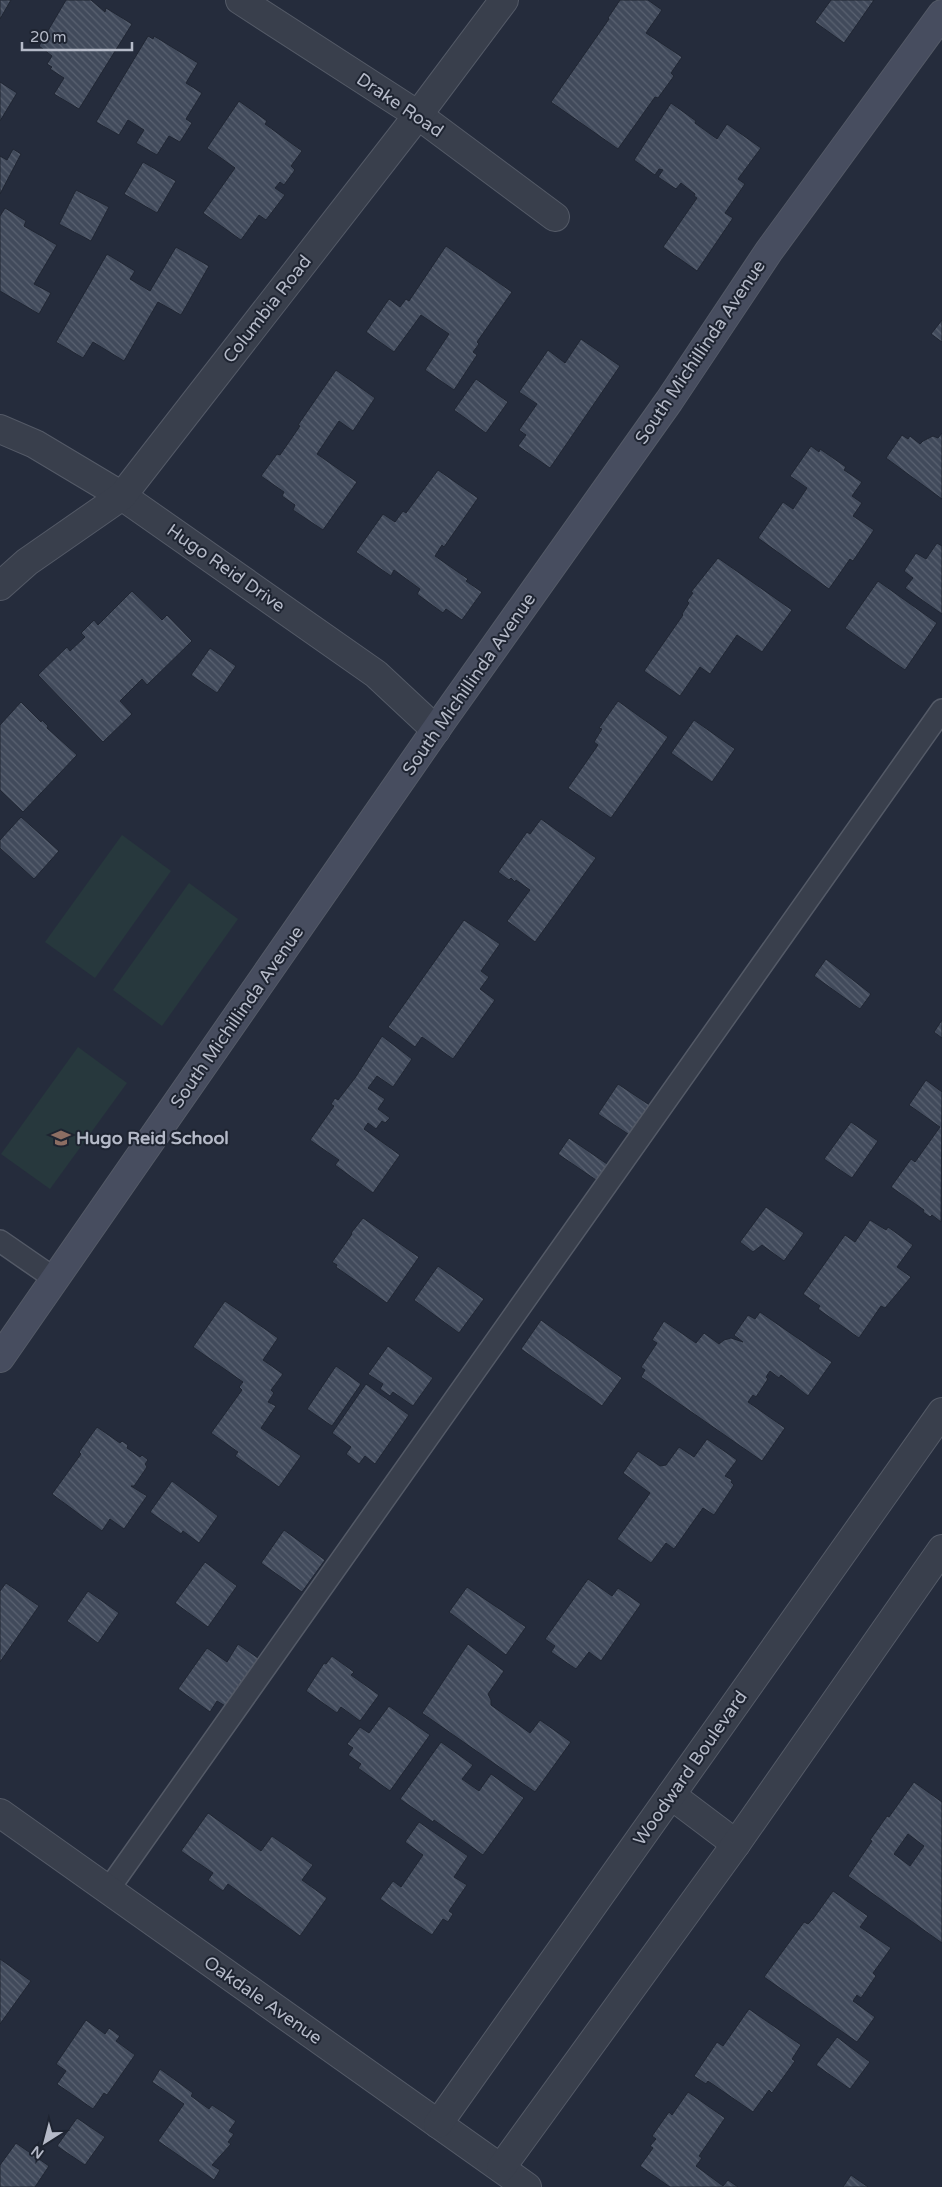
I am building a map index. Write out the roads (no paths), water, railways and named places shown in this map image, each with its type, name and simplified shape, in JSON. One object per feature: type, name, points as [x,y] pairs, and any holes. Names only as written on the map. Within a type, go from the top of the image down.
[{"type":"main road","name":"South Michillinda Avenue","points":[[0,1358],[436,730],[669,402],[769,251],[942,14]]},
{"type":"street","name":"Drake Road","points":[[240,0],[418,115],[555,217]]},
{"type":"street","name":"Columbia Road","points":[[0,586],[27,562],[122,496],[418,115],[504,0]]},
{"type":"street","name":"Hugo Reid Drive","points":[[0,429],[35,444],[122,496],[376,674],[436,730]]},
{"type":"street","name":"Woodward Boulevard","points":[[438,2124],[942,1412]]},
{"type":"street","points":[[501,2168],[736,1844],[942,1549]]},
{"type":"street","points":[[671,1795],[736,1844]]},
{"type":"street","name":"Oakdale Avenue","points":[[0,1813],[527,2187]]},
{"type":"lane","points":[[108,1890],[942,710]]},
{"type":"lane","points":[[0,1241],[55,1279]]},
{"type":"place","name":"Hugo Reid School","points":[[61,1138]]}]
